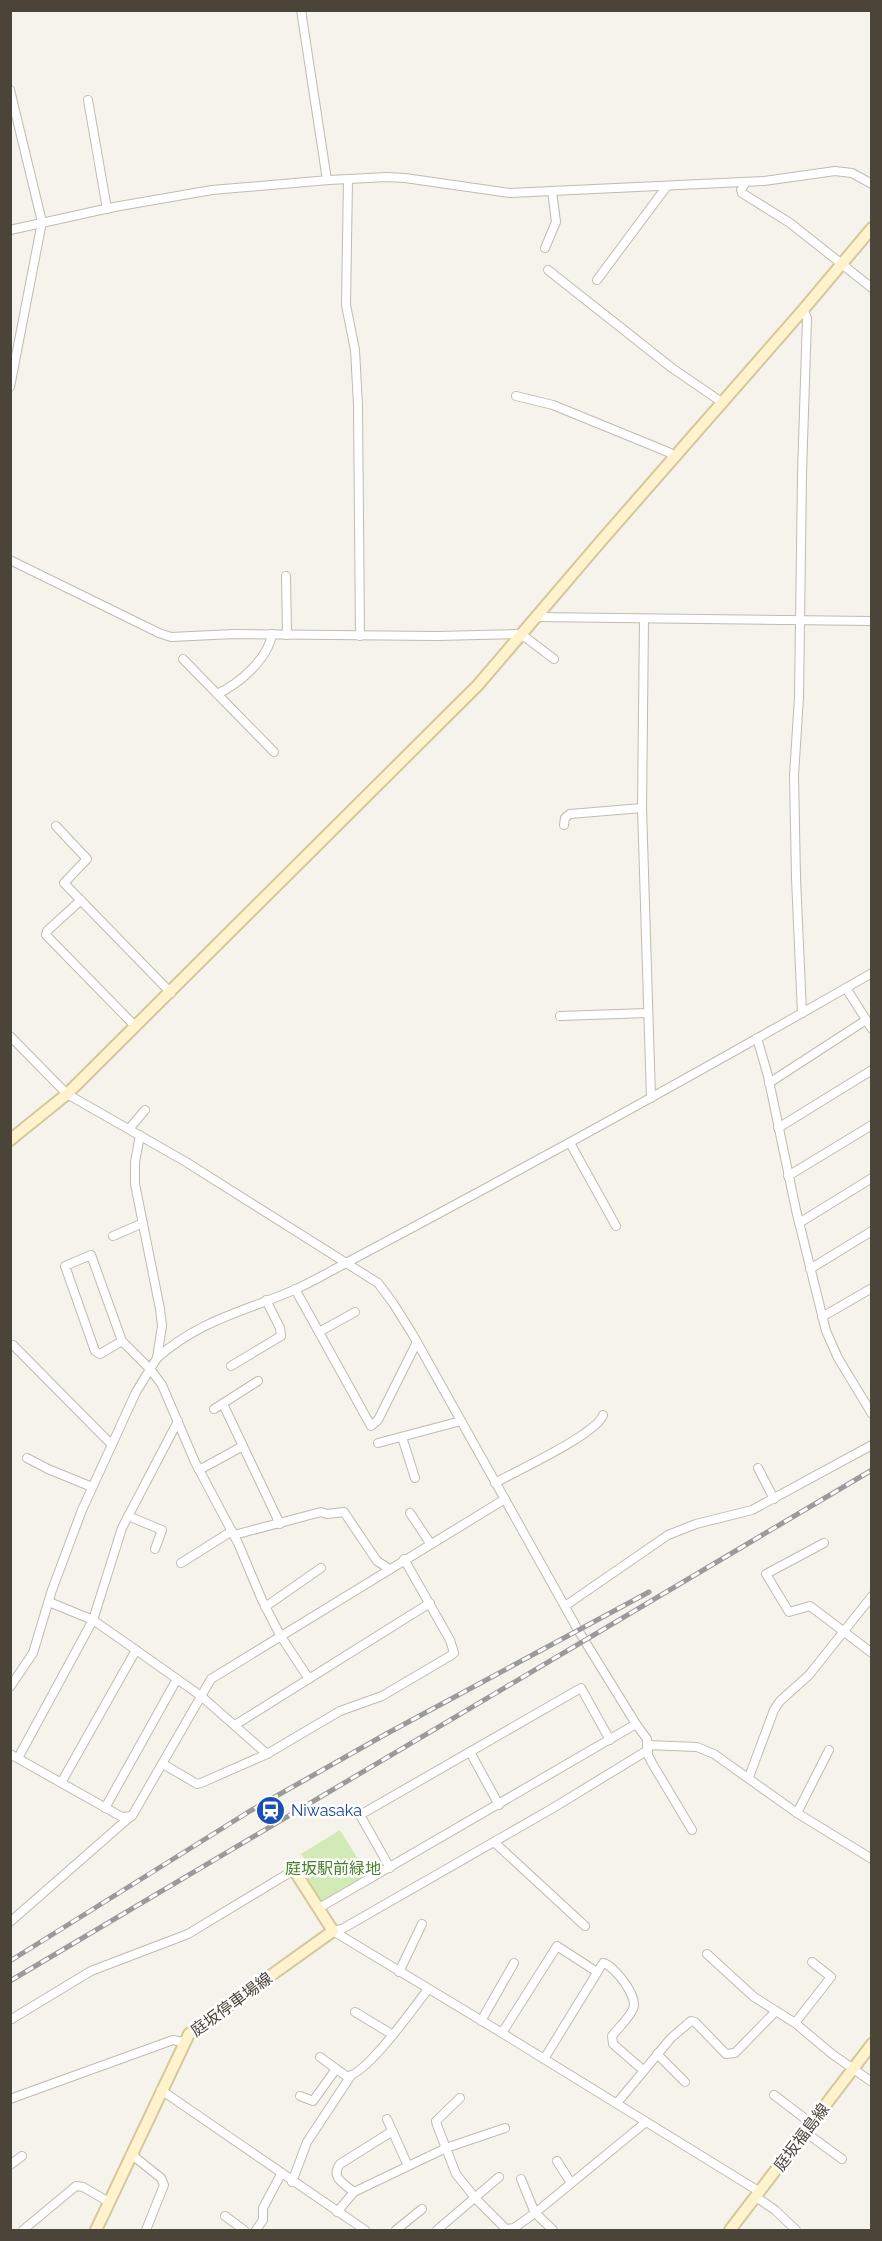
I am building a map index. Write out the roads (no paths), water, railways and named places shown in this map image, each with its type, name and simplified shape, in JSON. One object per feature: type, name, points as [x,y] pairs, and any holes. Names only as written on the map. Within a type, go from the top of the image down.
[{"type":"street","points":[[301,10],[327,180]]},
{"type":"street","points":[[10,90],[42,222],[10,387]]},
{"type":"street","points":[[88,100],[107,208]]},
{"type":"street","points":[[10,230],[107,208],[212,190],[327,180],[387,177],[510,192],[746,182],[835,171],[852,173],[872,184]]},
{"type":"street","points":[[348,179],[346,305],[355,350],[358,405],[360,636]]},
{"type":"street","points":[[746,182],[741,190],[742,193],[790,223],[872,288]]},
{"type":"street","points":[[597,280],[667,186]]},
{"type":"street","points":[[545,248],[556,222],[552,191]]},
{"type":"street","points":[[10,1140],[67,1094],[445,721],[494,668],[872,228]]},
{"type":"street","points":[[548,270],[672,368],[723,403]]},
{"type":"street","points":[[802,1013],[794,775],[800,698],[802,473],[807,318],[803,310]]},
{"type":"street","points":[[516,396],[553,405],[676,457]]},
{"type":"street","points":[[10,560],[171,637],[272,634],[520,635],[554,659]]},
{"type":"street","points":[[286,576],[287,635]]},
{"type":"street","points":[[536,617],[872,621]]},
{"type":"street","points":[[644,619],[642,808],[651,1098]]},
{"type":"street","points":[[217,694],[238,681],[255,664],[267,648],[272,634]]},
{"type":"street","points":[[183,659],[274,752]]},
{"type":"street","points":[[564,825],[565,818],[570,814],[642,808]]},
{"type":"street","points":[[56,826],[87,859],[64,883],[171,993]]},
{"type":"street","points":[[81,900],[47,931],[46,935],[136,1027]]},
{"type":"street","points":[[157,1358],[178,1340],[196,1329],[295,1289],[346,1263],[570,1143],[872,973]]},
{"type":"street","points":[[846,988],[872,1029]]},
{"type":"street","points":[[560,1016],[648,1013]]},
{"type":"street","points":[[769,1083],[866,1020]]},
{"type":"street","points":[[10,1036],[67,1094],[140,1135],[378,1283],[393,1302],[417,1342],[565,1606],[636,1725],[647,1739],[652,1763],[692,1830]]},
{"type":"street","points":[[757,1038],[826,1331],[838,1358],[872,1414]]},
{"type":"street","points":[[778,1128],[872,1070]]},
{"type":"street","points":[[129,1129],[145,1110]]},
{"type":"street","points":[[788,1176],[872,1125]]},
{"type":"street","points":[[10,1687],[33,1653],[74,1530],[92,1487],[136,1392],[157,1358],[162,1326],[134,1173],[140,1135]]},
{"type":"street","points":[[570,1143],[616,1226]]},
{"type":"street","points":[[799,1224],[872,1178]]},
{"type":"street","points":[[113,1236],[143,1223]]},
{"type":"street","points":[[810,1269],[872,1231]]},
{"type":"street","points":[[122,1341],[100,1353],[95,1351],[64,1266],[91,1255],[122,1341],[151,1370],[162,1385],[199,1470],[233,1533],[265,1607],[280,1635],[309,1679]]},
{"type":"street","points":[[295,1289],[371,1426],[378,1420],[417,1342]]},
{"type":"street","points":[[822,1317],[870,1291]]},
{"type":"street","points":[[231,1366],[281,1336],[280,1328],[266,1300]]},
{"type":"street","points":[[319,1332],[355,1312]]},
{"type":"street","points":[[13,1345],[112,1445]]},
{"type":"street","points":[[213,1409],[258,1381]]},
{"type":"street","points":[[223,1404],[280,1524]]},
{"type":"street","points":[[495,1482],[584,1435],[598,1423],[603,1414]]},
{"type":"street","points":[[18,1758],[93,1620],[115,1548],[128,1516],[178,1421]]},
{"type":"street","points":[[378,1443],[461,1421]]},
{"type":"street","points":[[402,1437],[415,1478]]},
{"type":"street","points":[[565,1606],[668,1535],[696,1524],[752,1510],[872,1445]]},
{"type":"street","points":[[199,1470],[243,1446]]},
{"type":"street","points":[[27,1458],[92,1487]]},
{"type":"street","points":[[758,1468],[774,1499]]},
{"type":"street","points":[[10,1922],[132,1816],[211,1679],[388,1568],[505,1499]]},
{"type":"street","points":[[181,1563],[233,1533],[280,1524],[321,1512],[327,1514],[344,1512],[377,1561],[388,1568]]},
{"type":"street","points":[[410,1513],[430,1544]]},
{"type":"street","points":[[128,1516],[162,1530],[155,1549]]},
{"type":"street","points":[[824,1543],[766,1574],[789,1612],[810,1606],[872,1653]]},
{"type":"street","points":[[163,1764],[197,1784],[201,1783],[267,1754],[340,1711],[382,1696],[454,1653],[450,1640],[404,1559]]},
{"type":"street","points":[[265,1607],[321,1568]]},
{"type":"street","points":[[749,1777],[774,1710],[780,1701],[809,1676],[872,1596]]},
{"type":"street","points":[[49,1602],[93,1620],[201,1696],[267,1754]]},
{"type":"street","points":[[235,1725],[429,1603]]},
{"type":"street","points":[[61,1783],[136,1650]]},
{"type":"street","points":[[105,1808],[177,1679]]},
{"type":"street","points":[[390,1868],[360,1815],[581,1688],[610,1740]]},
{"type":"street","points":[[319,1908],[636,1725]]},
{"type":"street","points":[[333,1931],[342,1929],[494,1842],[648,1747],[690,1747],[708,1750],[797,1813],[872,1859]]},
{"type":"street","points":[[797,1813],[829,1750]]},
{"type":"street","points":[[470,1752],[499,1805]]},
{"type":"street","points":[[10,1754],[122,1817],[132,1816]]},
{"type":"street","points":[[494,1842],[585,1926]]},
{"type":"street","points":[[10,2020],[91,1971],[188,1934],[294,1870],[333,1931],[617,2103],[758,2194],[796,2230]]},
{"type":"street","points":[[399,1972],[422,1924]]},
{"type":"street","name":"庭坂停車場線","points":[[96,2230],[183,2042],[189,2034],[333,1931]]},
{"type":"street","points":[[502,2033],[557,1946],[597,1972]]},
{"type":"street","points":[[707,1954],[754,1997],[795,2023],[872,2082]]},
{"type":"street","points":[[795,2023],[831,1977],[812,1962]]},
{"type":"street","points":[[482,2020],[514,1963]]},
{"type":"street","points":[[544,2059],[603,1963],[608,1964],[621,1977],[635,2001],[633,2009],[611,2039],[613,2044],[643,2070]]},
{"type":"street","points":[[292,2182],[307,2142],[350,2077],[393,2035],[428,1989]]},
{"type":"street","points":[[355,2012],[393,2035]]},
{"type":"street","points":[[617,2103],[671,2038],[690,2021],[695,2022],[726,2054],[735,2053],[776,2012]]},
{"type":"street","points":[[10,2099],[173,2040],[183,2042]]},
{"type":"street","name":"庭坂福島線","points":[[730,2230],[872,2044]]},
{"type":"street","points":[[657,2054],[685,2082]]},
{"type":"street","points":[[320,2057],[350,2077]]},
{"type":"street","points":[[300,2096],[313,2101],[336,2069]]},
{"type":"street","points":[[161,2090],[361,2230]]},
{"type":"street","points":[[774,2095],[842,2159]]},
{"type":"street","points":[[460,2098],[436,2121],[456,2174],[505,2230],[514,2228],[535,2213],[646,2122]]},
{"type":"street","points":[[387,2119],[408,2166]]},
{"type":"street","points":[[338,2212],[354,2192],[446,2148],[505,2128]]},
{"type":"street","points":[[354,2192],[339,2181],[336,2169],[340,2164],[391,2132]]},
{"type":"street","points":[[131,2154],[161,2178],[164,2185],[146,2230]]},
{"type":"street","points":[[10,2165],[22,2156]]},
{"type":"street","points":[[557,2161],[571,2183]]},
{"type":"street","points":[[256,2230],[263,2220],[264,2208],[280,2174]]},
{"type":"street","points":[[437,2230],[500,2178]]},
{"type":"street","points":[[520,2179],[535,2213],[553,2230]]},
{"type":"street","points":[[23,2230],[76,2186],[83,2187],[109,2202]]},
{"type":"street","points":[[396,2230],[422,2209]]},
{"type":"street","points":[[225,2216],[244,2230]]},
{"type":"railway","points":[[10,1981],[872,1470]]},
{"type":"railway","points":[[10,1961],[250,1811],[386,1734],[649,1592]]},
{"type":"place","name":"Niwasaka","points":[[270,1810]]},
{"type":"park label","name":"庭坂駅前緑地","points":[[333,1868]]}]
